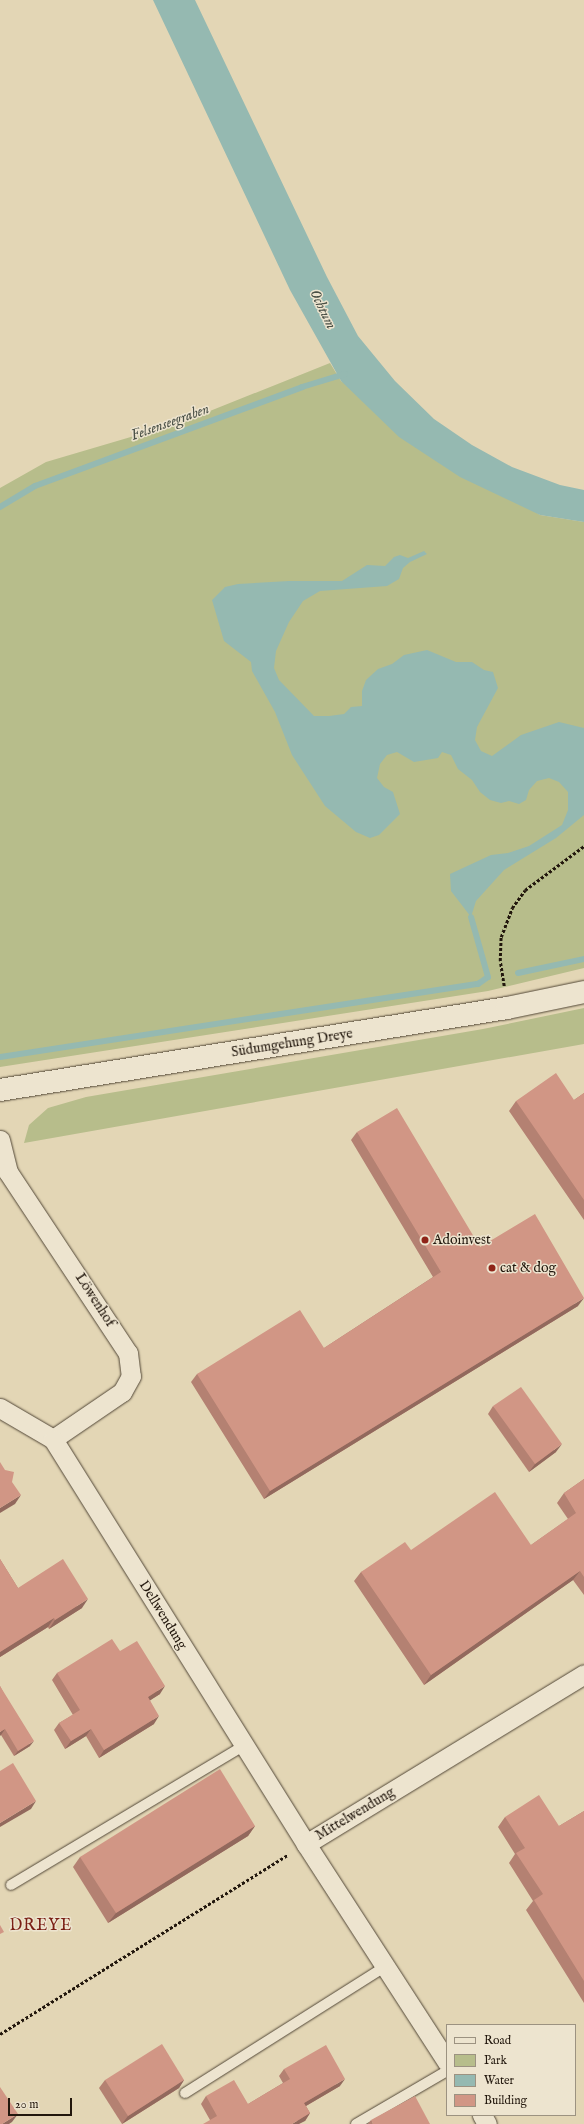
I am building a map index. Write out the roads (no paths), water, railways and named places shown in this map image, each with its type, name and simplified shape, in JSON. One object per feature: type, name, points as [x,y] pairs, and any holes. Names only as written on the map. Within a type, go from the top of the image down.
[{"type":"main road","name":"Südumgehung Dreye","points":[[0,1090],[507,1008],[584,992]]},
{"type":"street","name":"Löwenhof","points":[[0,1140],[8,1172],[128,1353],[131,1376],[122,1392],[53,1439]]},
{"type":"street","name":"Dellwendung","points":[[0,1408],[53,1439],[306,1844]]},
{"type":"street","name":"Mittelwendung","points":[[446,2060],[306,1844],[584,1674]]},
{"type":"lane","points":[[11,1885],[245,1745]]},
{"type":"lane","points":[[185,2093],[386,1966]]},
{"type":"lane","points":[[356,2124],[446,2072]]},
{"type":"water","name":"Ochtum","points":[[153,0],[195,0],[327,277],[358,336],[395,381],[434,419],[472,445],[512,467],[560,485],[584,490],[584,522],[540,515],[460,477],[399,437],[341,381],[290,290]]},
{"type":"water","points":[[424,551],[427,554],[410,562],[403,568],[399,579],[387,586],[320,591],[303,601],[289,622],[276,651],[274,668],[279,680],[314,716],[329,716],[344,714],[351,707],[362,706],[362,691],[366,680],[378,669],[392,664],[404,655],[427,650],[456,662],[472,662],[484,670],[493,672],[498,688],[477,727],[475,740],[481,751],[492,756],[521,735],[559,722],[584,728],[584,815],[556,838],[504,870],[476,901],[471,917],[451,891],[450,874],[491,855],[508,853],[529,846],[562,825],[568,810],[568,792],[559,782],[549,778],[537,781],[529,790],[526,800],[519,804],[509,801],[501,803],[490,800],[480,792],[472,780],[458,769],[451,755],[442,752],[438,758],[414,762],[397,752],[387,755],[380,764],[377,778],[384,787],[393,792],[400,814],[379,835],[370,838],[356,832],[325,806],[292,755],[275,712],[252,671],[251,662],[224,641],[212,600],[225,587],[238,584],[289,581],[342,581],[367,565],[385,566],[394,557],[400,555],[408,558]]},
{"type":"waterway","name":"Felsenseegraben","points":[[0,507],[35,486],[302,387],[345,374]]},
{"type":"waterway","points":[[0,1057],[478,984],[488,977],[471,917]]},
{"type":"waterway","points":[[518,973],[584,959]]},
{"type":"place","name":"Adoinvest","points":[[425,1240]]},
{"type":"place","name":"cat & dog","points":[[492,1268]]},
{"type":"district","name":"DREYE","points":[[41,1926]]}]
